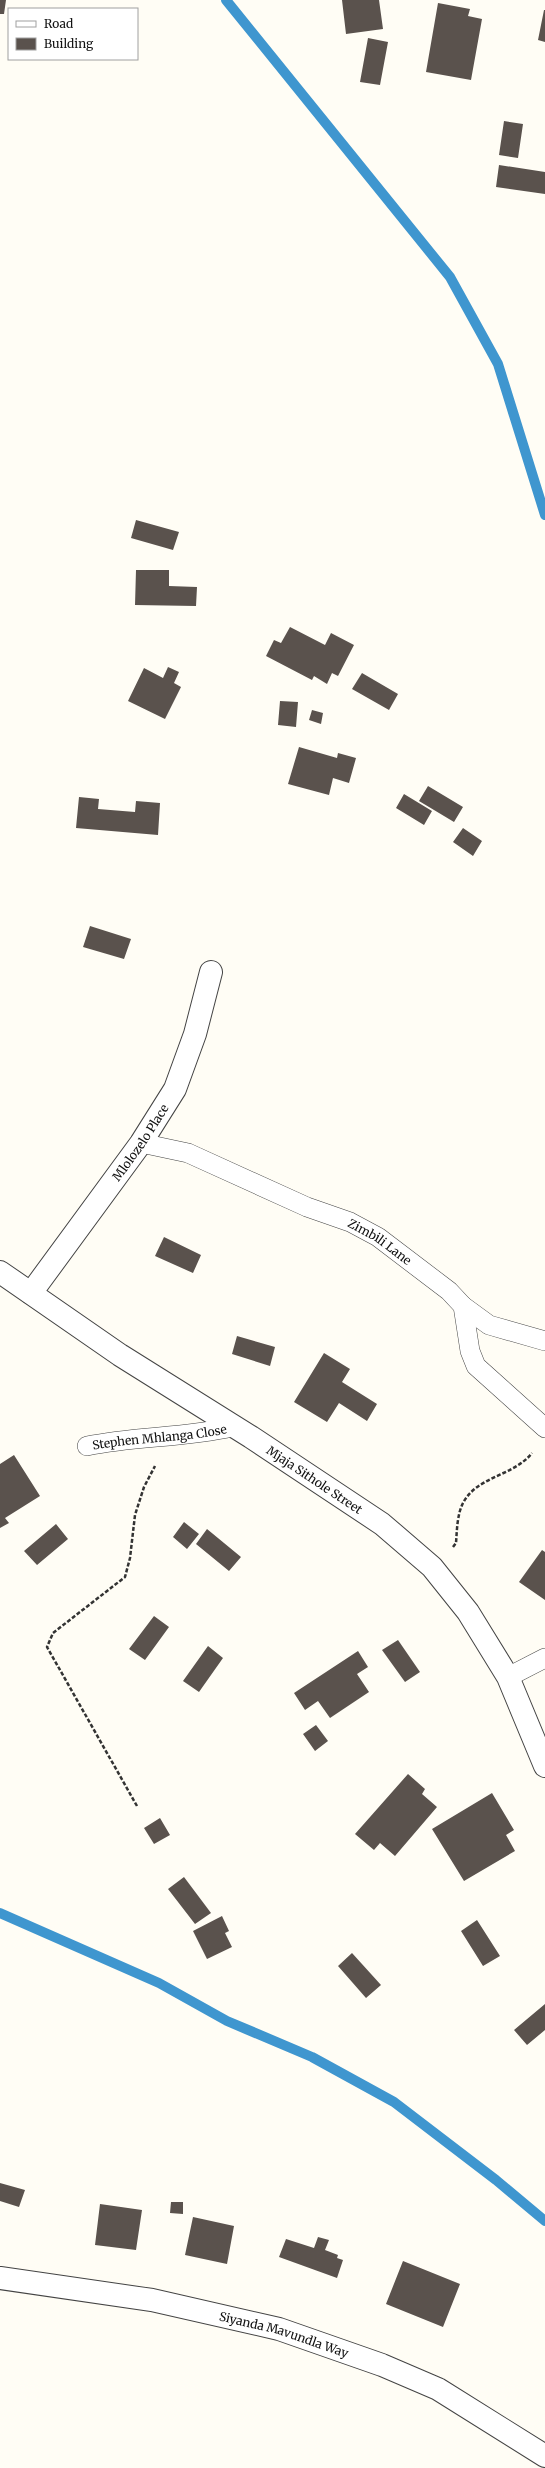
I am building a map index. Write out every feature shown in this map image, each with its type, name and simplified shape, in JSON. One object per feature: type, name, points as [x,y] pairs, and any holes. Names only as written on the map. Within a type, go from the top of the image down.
[{"type":"street","name":"Mlolozelo Place","points":[[31,1293],[141,1143],[175,1089],[195,1034],[211,972]]},
{"type":"street","name":"Mjaja Sithole Street","points":[[0,1272],[232,1427],[251,1437],[382,1524],[432,1567],[468,1612],[508,1677],[545,1766]]},
{"type":"street","name":"Siyanda Mavundla Way","points":[[0,2278],[152,2300],[279,2329],[382,2365],[438,2389],[545,2456]]},
{"type":"lane","name":"Zimbili Lane","points":[[141,1143],[188,1153],[307,1207],[350,1222],[378,1237],[449,1291],[463,1306],[490,1325],[545,1341]]},
{"type":"lane","points":[[463,1306],[470,1351],[476,1366],[540,1423]]},
{"type":"lane","name":"Stephen Mhlanga Close","points":[[87,1446],[120,1439],[200,1434],[232,1427]]},
{"type":"lane","points":[[508,1677],[545,1658]]},
{"type":"path","points":[[432,1567],[448,1555],[456,1543],[463,1503],[481,1484],[515,1469],[526,1461],[535,1450],[540,1423]]},
{"type":"path","points":[[137,1806],[47,1647],[53,1633],[125,1577],[130,1558],[135,1515],[144,1487],[162,1453],[165,1436]]},
{"type":"building","points":[[0,0],[6,0],[4,14],[0,14]]},
{"type":"building","points":[[342,0],[379,0],[383,29],[346,34]]},
{"type":"building","points":[[438,3],[470,9],[468,16],[482,19],[471,80],[426,72]]},
{"type":"building","points":[[545,10],[545,42],[538,40]]},
{"type":"building","points":[[368,38],[388,42],[380,85],[360,82]]},
{"type":"building","points":[[504,121],[523,124],[518,158],[499,155]]},
{"type":"building","points":[[499,165],[545,172],[545,194],[496,187]]},
{"type":"building","points":[[136,520],[179,532],[173,550],[131,538]]},
{"type":"building","points":[[136,570],[169,570],[169,586],[197,587],[196,606],[135,605]]},
{"type":"building","points":[[290,627],[325,645],[331,633],[354,645],[338,676],[332,673],[327,684],[314,676],[312,680],[266,656],[274,640],[281,643]]},
{"type":"building","points":[[168,667],[179,672],[174,683],[181,687],[165,719],[128,701],[144,668],[163,678]]},
{"type":"building","points":[[362,673],[398,694],[389,710],[352,689]]},
{"type":"building","points":[[280,701],[298,702],[296,727],[278,725]]},
{"type":"building","points":[[312,710],[323,713],[321,724],[309,720]]},
{"type":"building","points":[[299,747],[337,758],[338,753],[356,758],[349,783],[333,778],[329,795],[288,784]]},
{"type":"building","points":[[428,786],[463,807],[454,822],[419,801]]},
{"type":"building","points":[[404,794],[432,811],[424,825],[396,808]]},
{"type":"building","points":[[79,797],[99,799],[98,809],[135,812],[136,801],[160,803],[158,835],[76,828]]},
{"type":"building","points":[[463,828],[482,841],[473,856],[453,842]]},
{"type":"building","points":[[90,926],[131,939],[124,959],[83,947]]},
{"type":"building","points":[[164,1237],[201,1255],[193,1273],[155,1256]]},
{"type":"building","points":[[237,1336],[275,1347],[270,1366],[232,1354]]},
{"type":"building","points":[[324,1353],[350,1369],[342,1382],[377,1404],[367,1421],[339,1403],[327,1422],[294,1402]]},
{"type":"building","points":[[14,1455],[40,1496],[5,1518],[9,1523],[0,1528],[0,1464]]},
{"type":"building","points":[[184,1522],[199,1534],[187,1549],[173,1537]]},
{"type":"building","points":[[56,1524],[68,1539],[37,1565],[24,1551]]},
{"type":"building","points":[[207,1529],[241,1557],[229,1571],[196,1544]]},
{"type":"building","points":[[542,1550],[545,1552],[545,1600],[519,1582]]},
{"type":"building","points":[[154,1616],[169,1627],[145,1660],[129,1649]]},
{"type":"building","points":[[398,1640],[420,1672],[405,1682],[382,1650]]},
{"type":"building","points":[[208,1646],[223,1658],[199,1692],[183,1681]]},
{"type":"building","points":[[358,1651],[368,1667],[357,1674],[369,1692],[330,1718],[318,1701],[305,1710],[294,1693]]},
{"type":"building","points":[[316,1725],[328,1741],[315,1751],[303,1734]]},
{"type":"building","points":[[408,1774],[425,1789],[422,1794],[437,1807],[395,1856],[380,1843],[374,1850],[355,1834]]},
{"type":"building","points":[[492,1793],[514,1830],[506,1835],[515,1851],[464,1881],[432,1829]]},
{"type":"building","points":[[160,1818],[170,1835],[154,1844],[144,1828]]},
{"type":"building","points":[[184,1877],[211,1913],[195,1924],[168,1889]]},
{"type":"building","points":[[222,1916],[229,1931],[225,1933],[232,1947],[207,1959],[193,1931]]},
{"type":"building","points":[[477,1920],[500,1956],[483,1966],[461,1931]]},
{"type":"building","points":[[352,1953],[381,1985],[366,1998],[338,1966]]},
{"type":"building","points":[[545,2004],[545,2030],[527,2045],[514,2030]]},
{"type":"building","points":[[0,2183],[25,2190],[19,2207],[0,2201]]},
{"type":"building","points":[[171,2202],[183,2202],[183,2214],[170,2213]]},
{"type":"building","points":[[100,2204],[142,2210],[136,2250],[95,2245]]},
{"type":"building","points":[[193,2217],[234,2226],[227,2264],[185,2255]]},
{"type":"building","points":[[318,2237],[329,2240],[325,2250],[338,2255],[337,2258],[343,2260],[337,2278],[279,2257],[286,2239],[314,2248]]},
{"type":"building","points":[[403,2261],[460,2284],[443,2327],[386,2304]]},
{"type":"waterway","points":[[226,0],[450,277],[498,364],[545,515]]},
{"type":"waterway","points":[[0,1913],[159,1983],[227,2021],[312,2057],[394,2102],[496,2180],[545,2221]]}]
